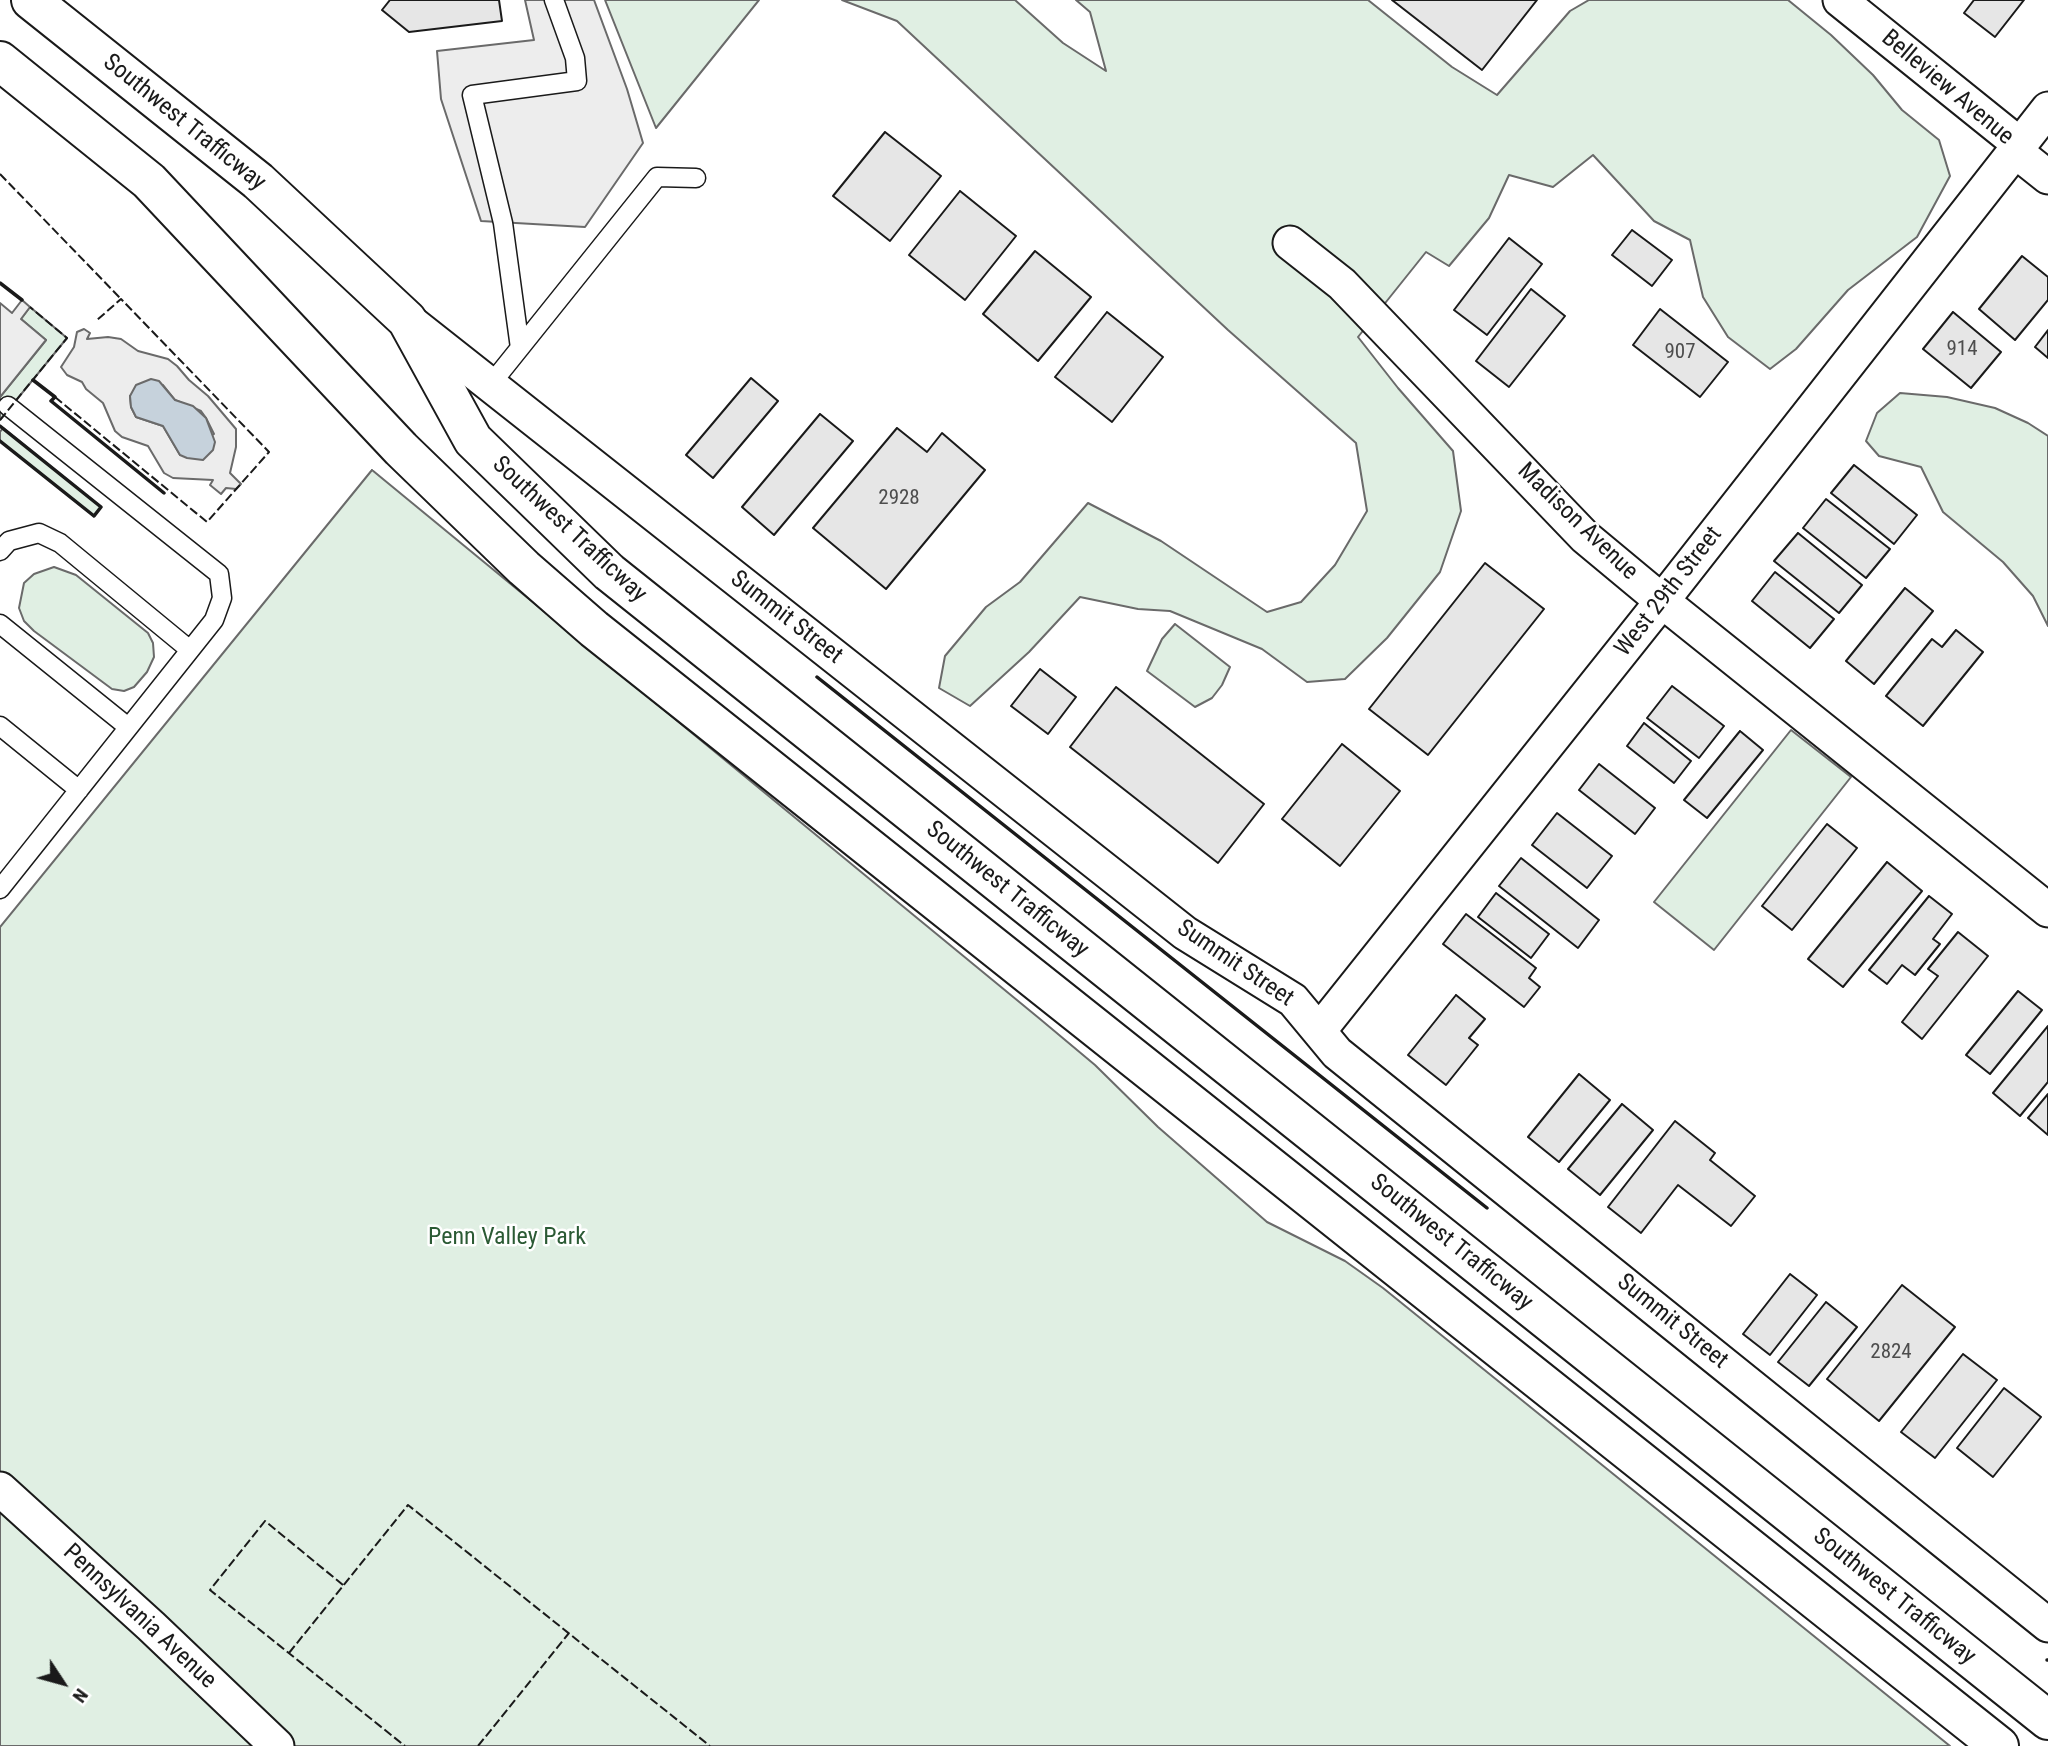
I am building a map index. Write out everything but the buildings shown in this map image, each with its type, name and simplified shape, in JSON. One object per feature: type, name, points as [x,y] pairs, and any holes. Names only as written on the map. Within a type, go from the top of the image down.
[{"type":"main road","name":"Southwest Trafficway","points":[[31,0],[258,181],[407,320],[472,440],[609,572],[2048,1720]]},
{"type":"main road","name":"Southwest Trafficway","points":[[0,61],[149,181],[401,449],[524,568],[594,629],[1999,1746]]},
{"type":"street","name":"Belleview Avenue","points":[[1840,0],[2017,147],[2048,177]]},
{"type":"street","name":"West 29th Street","points":[[1319,1031],[1662,601],[2048,109]]},
{"type":"street","name":"Madison Avenue","points":[[1290,243],[1342,284],[1585,537],[2048,909]]},
{"type":"street","name":"Summit Street","points":[[407,320],[1185,933],[1293,1000],[1336,1052],[2048,1625]]},
{"type":"street","name":"Pennsylvania Avenue","points":[[0,1489],[151,1626],[277,1746]]},
{"type":"lane","points":[[520,348],[503,223],[472,95],[577,80],[575,58],[554,0]]},
{"type":"lane","points":[[491,384],[657,177],[696,178]]},
{"type":"lane","points":[[2,882],[214,620],[222,598],[219,574],[8,406]]},
{"type":"lane","points":[[0,551],[9,541],[39,533],[60,543],[190,650]]},
{"type":"lane","points":[[0,624],[128,727]]},
{"type":"lane","points":[[0,726],[79,790]]},
{"type":"green space","points":[[605,0],[759,0],[656,128]]},
{"type":"green space","points":[[842,0],[1015,0],[1063,43],[1106,71],[1090,12],[1076,0],[1368,0],[1452,67],[1497,95],[1570,11],[1589,0],[1788,0],[1831,35],[1873,75],[1902,110],[1939,140],[1950,176],[1917,237],[1848,290],[1796,349],[1770,369],[1728,337],[1703,297],[1690,240],[1654,221],[1593,155],[1553,187],[1509,175],[1489,218],[1449,266],[1426,252],[1358,337],[1453,451],[1461,511],[1440,572],[1387,638],[1345,679],[1307,682],[1262,649],[1170,611],[1138,609],[1080,597],[1029,652],[970,706],[939,688],[945,656],[986,607],[1020,582],[1088,503],[1161,541],[1267,612],[1301,602],[1335,565],[1367,511],[1356,443],[1228,330],[897,21]]},
{"type":"green space","points":[[30,307],[67,338],[0,420],[0,397],[46,340],[21,319]]},
{"type":"green space","points":[[1900,393],[1947,397],[1995,408],[2028,423],[2048,436],[2048,626],[2033,596],[2003,562],[1943,512],[1921,467],[1879,456],[1866,441],[1877,413]]},
{"type":"green space","points":[[3,428],[101,507],[94,516],[0,441]]},
{"type":"green space","name":"Penn Valley Park","points":[[372,470],[1095,1065],[1158,1127],[1267,1222],[1345,1261],[1383,1288],[1950,1746],[0,1746],[0,927]]},
{"type":"green space","points":[[54,567],[76,575],[148,633],[153,643],[154,657],[147,672],[134,687],[124,691],[112,689],[24,621],[19,608],[24,583],[34,574]]},
{"type":"green space","points":[[1175,624],[1230,667],[1222,685],[1212,698],[1195,707],[1147,671],[1162,639]]},
{"type":"green space","points":[[1791,730],[1851,777],[1714,950],[1654,902]]},
{"type":"shaded area","points":[[525,0],[594,0],[627,89],[643,143],[585,227],[481,221],[441,99],[437,51],[534,40]]},
{"type":"shaded area","points":[[22,300],[30,307],[21,319],[46,340],[0,397],[0,303],[12,313]]},
{"type":"shaded area","points":[[84,329],[90,333],[87,339],[121,339],[138,351],[168,359],[177,366],[208,396],[236,429],[236,447],[230,473],[241,484],[236,489],[226,488],[221,494],[210,485],[213,480],[173,478],[164,473],[148,446],[122,437],[115,431],[103,403],[86,389],[82,382],[67,375],[61,367],[74,347],[77,332]],"holes":[[[163,385],[175,400],[201,411],[214,434],[180,455],[163,426],[136,417],[130,396]]]},
{"type":"shaded area","points":[[151,379],[159,381],[175,400],[193,406],[206,418],[215,442],[213,450],[203,460],[180,455],[163,426],[136,417],[130,396],[136,385]]},
{"type":"fence","points":[[0,174],[121,299]]},
{"type":"fence","points":[[55,397],[207,522],[269,452],[121,299],[96,321]]},
{"type":"fence","points":[[0,420],[67,338],[30,307]]},
{"type":"fence","points":[[289,1653],[408,1505],[710,1746]]},
{"type":"fence","points":[[343,1585],[265,1521],[210,1590],[405,1746]]},
{"type":"fence","points":[[478,1746],[569,1633]]},
{"type":"wall","points":[[0,283],[22,300]]},
{"type":"wall","points":[[33,380],[55,397],[51,401],[164,493]]},
{"type":"wall","points":[[0,426],[101,507],[94,516],[0,441]]},
{"type":"wall","points":[[817,677],[1487,1208]]}]
